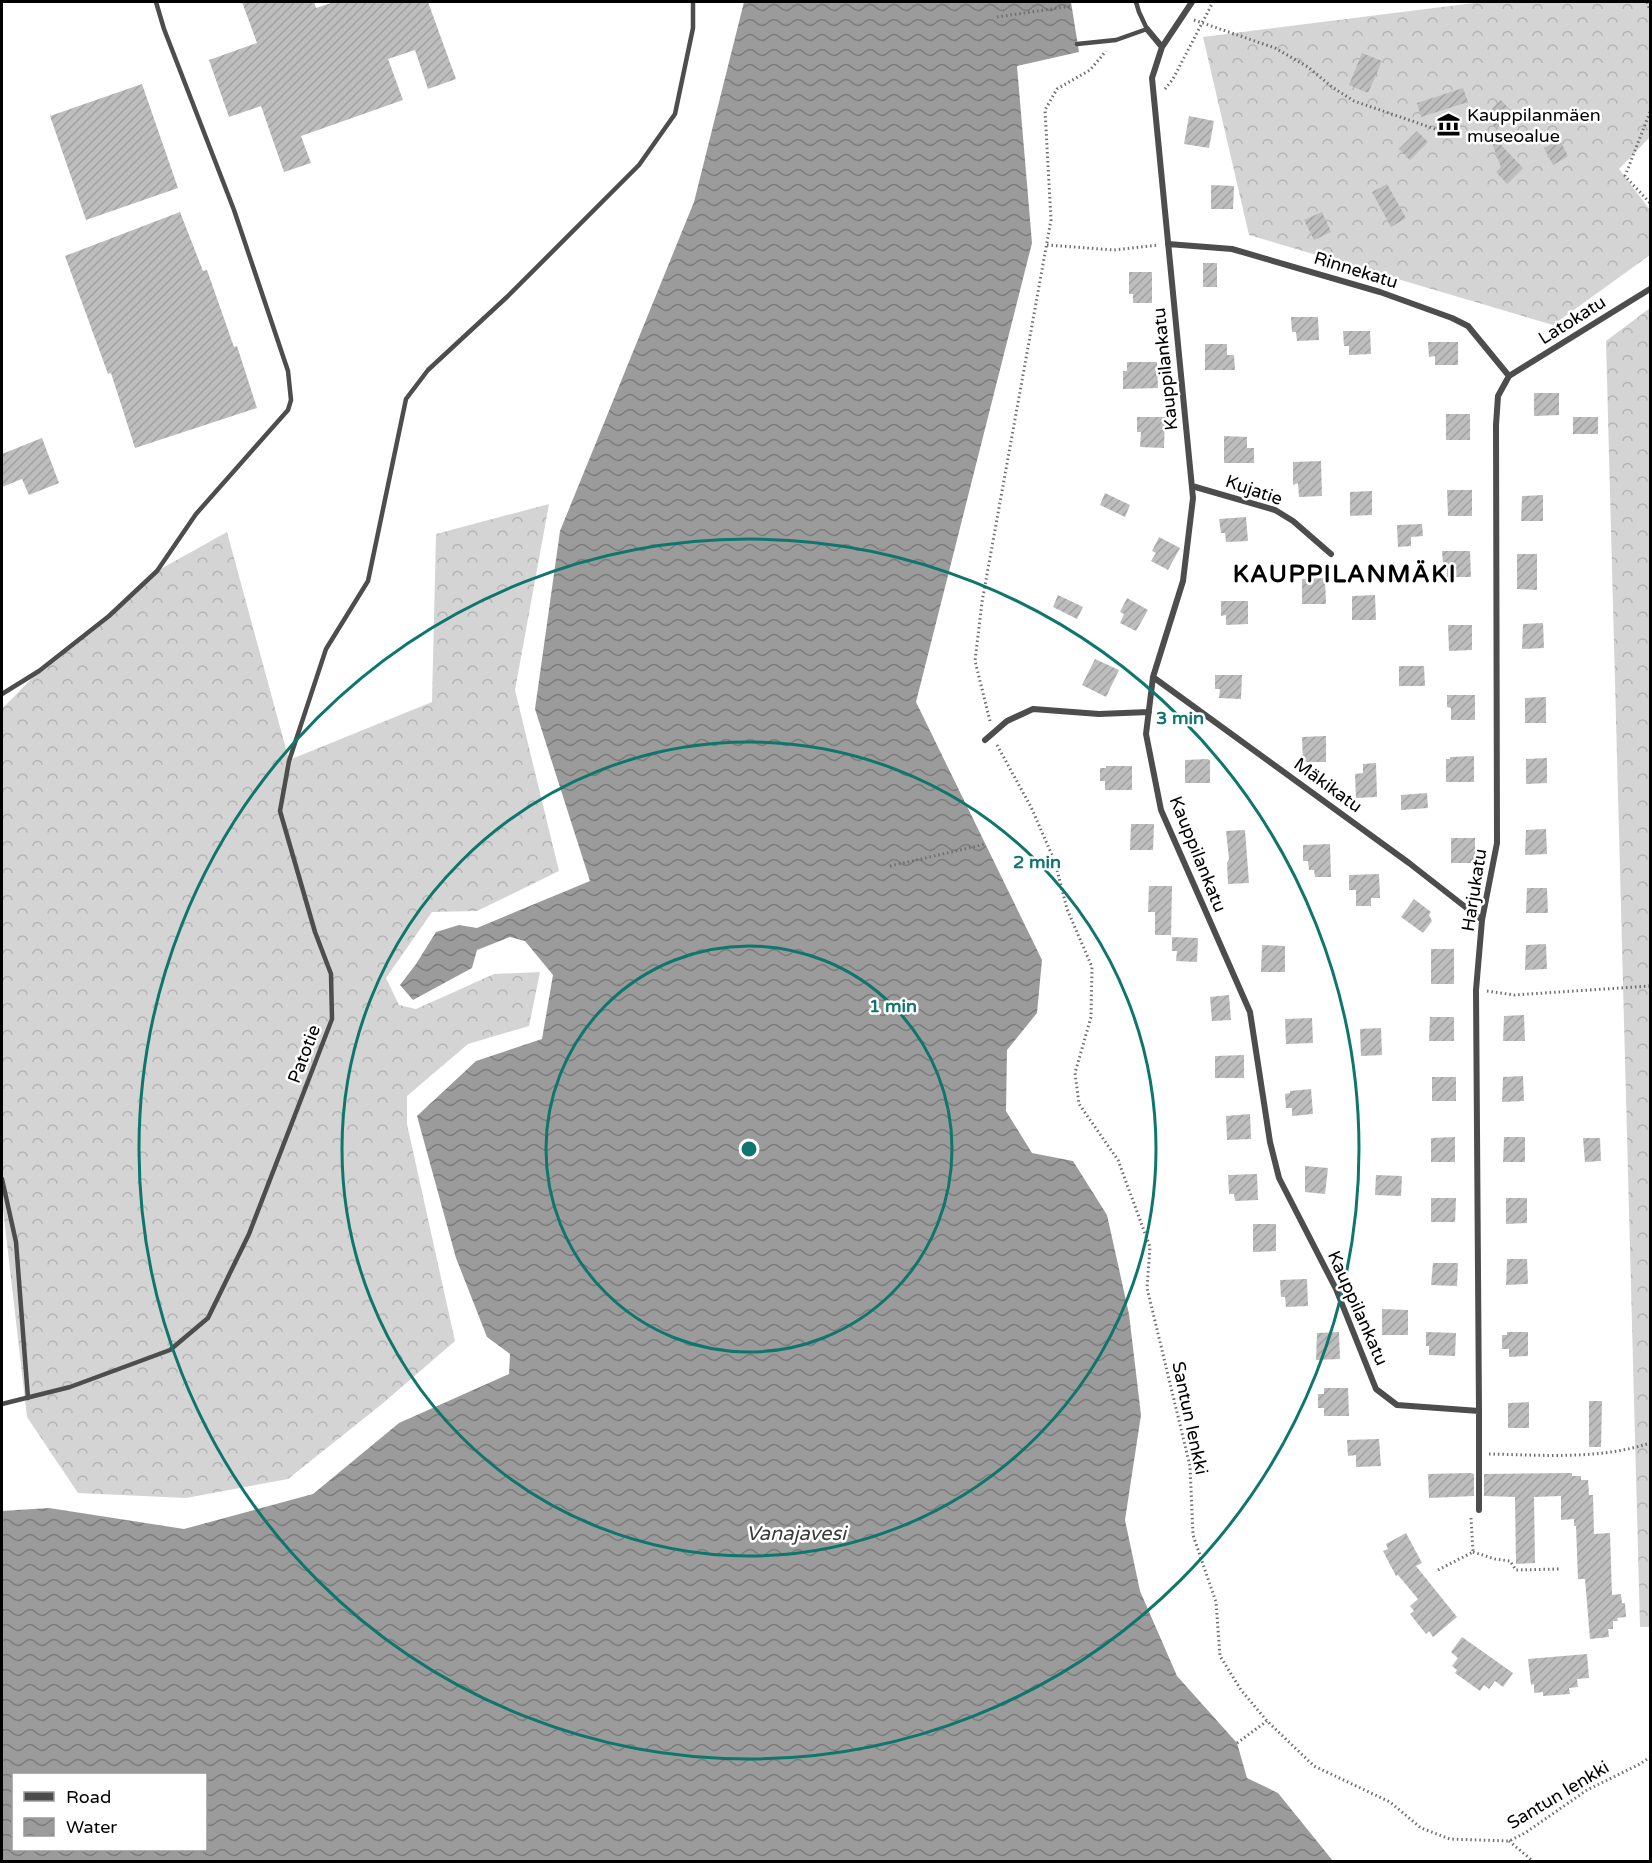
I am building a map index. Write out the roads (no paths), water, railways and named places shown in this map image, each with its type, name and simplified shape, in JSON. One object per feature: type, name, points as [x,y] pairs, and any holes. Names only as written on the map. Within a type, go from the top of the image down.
[{"type":"street","name":"Kauppilankatu","points":[[1192,2],[1162,47],[1152,78],[1193,498],[1183,581],[1153,677],[1146,734],[1161,810],[1250,1012],[1270,1142],[1279,1178],[1336,1289],[1376,1389],[1397,1405],[1479,1411]]},
{"type":"street","points":[[1148,29],[1162,47]]},
{"type":"street","name":"Rinnekatu","points":[[1168,244],[1232,249],[1380,292],[1452,318],[1468,326],[1509,376]]},
{"type":"street","name":"Latokatu","points":[[1509,376],[1650,289]]},
{"type":"street","name":"Harjukatu","points":[[1479,1411],[1476,990],[1482,921],[1497,843],[1496,425],[1498,396],[1509,376]]},
{"type":"street","name":"Kujatie","points":[[1192,486],[1275,510],[1293,521],[1331,554]]},
{"type":"street","name":"Mäkikatu","points":[[1153,677],[1409,863],[1482,921]]},
{"type":"street","points":[[985,740],[1006,721],[1033,709],[1100,714],[1149,712]]},
{"type":"street","points":[[1479,1411],[1479,1510]]},
{"type":"lane","points":[[2,694],[39,671],[109,615],[157,571],[196,514],[288,410],[291,400],[288,371],[234,210],[164,29],[156,2]]},
{"type":"lane","name":"Patotie","points":[[2,1404],[70,1387],[170,1350],[208,1318],[249,1234],[332,1019],[332,974],[315,932],[280,811],[289,761],[326,649],[368,581],[406,399],[428,370],[508,296],[639,165],[675,114],[693,28],[693,2]]},
{"type":"lane","points":[[1077,44],[1116,40],[1148,29],[1138,12],[1136,2]]},
{"type":"lane","points":[[2,1179],[16,1242],[28,1398]]},
{"type":"water","name":"Vanajavesi","points":[[744,2],[1071,2],[1079,52],[1017,66],[1032,243],[916,702],[1042,960],[1037,1013],[1007,1050],[1006,1111],[1032,1153],[1073,1161],[1107,1215],[1129,1314],[1141,1415],[1125,1520],[1140,1591],[1177,1676],[1237,1743],[1247,1778],[1278,1793],[1333,1861],[2,1861],[2,1511],[49,1508],[184,1529],[313,1494],[399,1423],[509,1374],[510,1354],[487,1337],[456,1258],[417,1116],[476,1061],[542,1039],[553,975],[525,941],[510,937],[477,950],[472,968],[413,1000],[400,985],[436,932],[459,925],[477,928],[590,881],[535,709],[560,531],[694,202]]},
{"type":"place","name":"Kauppilanmäen museoalue","points":[[1449,125]]},
{"type":"district","name":"KAUPPILANMÄKI","points":[[1345,574]]}]
